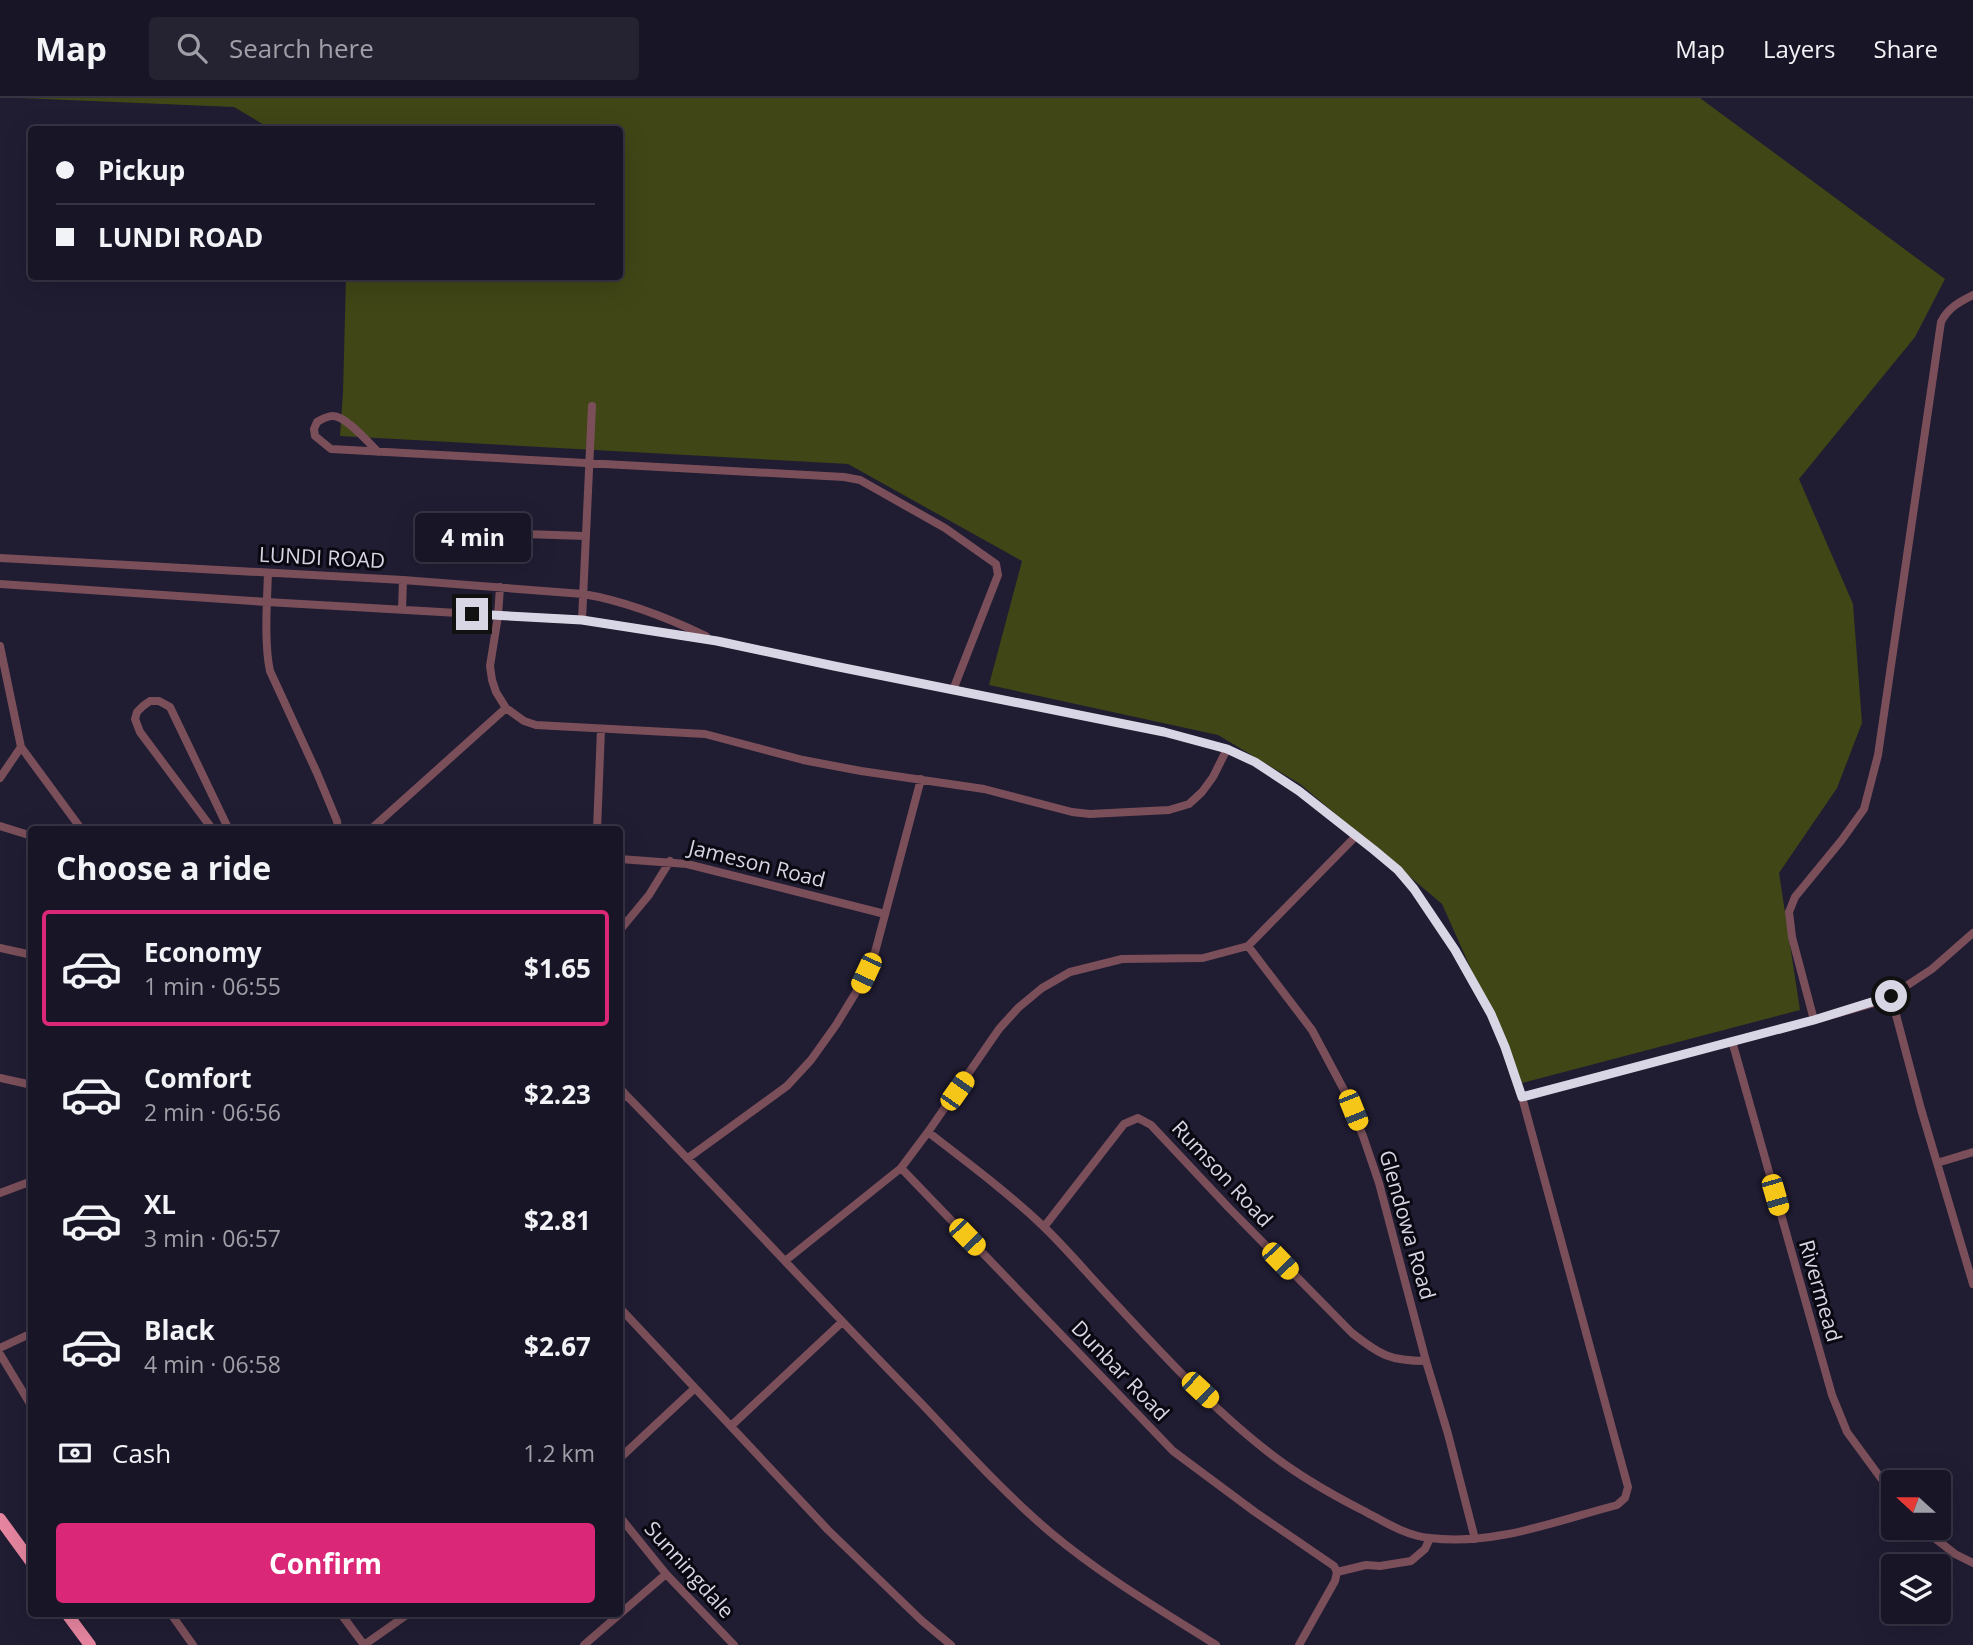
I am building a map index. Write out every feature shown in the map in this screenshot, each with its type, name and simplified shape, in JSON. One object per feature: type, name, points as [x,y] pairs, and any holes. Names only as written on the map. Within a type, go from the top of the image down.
[{"type":"highway","points":[[0,1519],[28,1558]]},
{"type":"highway","points":[[69,1617],[90,1645]]},
{"type":"street","points":[[1814,1020],[1792,937],[1789,912],[1795,897],[1864,809],[1878,755],[1941,322],[1952,307],[1973,295]]},
{"type":"street","points":[[582,620],[592,406]]},
{"type":"street","points":[[378,452],[336,416],[317,422],[314,429],[315,436],[331,449],[378,452],[589,464],[855,478],[869,483],[944,528],[996,564],[998,575],[953,690]]},
{"type":"street","points":[[525,534],[585,536]]},
{"type":"street","name":"LUNDI ROAD","points":[[0,558],[403,580],[583,594],[638,607],[717,641]]},
{"type":"street","points":[[268,573],[270,671],[317,773],[338,826]]},
{"type":"street","points":[[402,610],[403,580]]},
{"type":"street","name":"LUNDI ROAD","points":[[0,584],[582,620],[717,641],[1164,732],[1227,749],[1255,762],[1291,785],[1398,870],[1438,924],[1491,1014],[1522,1097],[1628,1488],[1625,1498],[1616,1504],[1502,1536],[1475,1539]]},
{"type":"street","points":[[499,587],[498,616],[490,666],[492,680],[506,708],[524,721],[536,725],[705,734],[803,760],[993,791],[1090,814],[1169,810],[1189,804],[1213,778],[1227,749]]},
{"type":"street","points":[[0,646],[21,747],[79,826]]},
{"type":"street","points":[[210,826],[140,732],[135,719],[138,712],[150,701],[159,701],[170,707],[227,826]]},
{"type":"street","points":[[374,826],[506,708]]},
{"type":"street","points":[[597,826],[601,730]]},
{"type":"street","points":[[0,778],[21,747]]},
{"type":"street","points":[[688,1158],[787,1086],[811,1060],[859,989],[874,956],[920,779]]},
{"type":"street","points":[[0,826],[28,835]]},
{"type":"street","points":[[785,1261],[901,1168],[999,1029],[1042,988],[1070,972],[1122,959],[1203,958],[1248,946],[1356,836]]},
{"type":"street","name":"Jameson Road","points":[[623,859],[670,861],[732,874],[885,914]]},
{"type":"street","points":[[623,926],[649,895],[670,861]]},
{"type":"street","points":[[1522,1097],[1814,1020],[1891,996],[1932,969],[1973,933]]},
{"type":"street","name":"Glendowa Road","points":[[1248,946],[1312,1030],[1353,1110],[1378,1183],[1475,1539]]},
{"type":"street","points":[[0,948],[28,954]]},
{"type":"street","points":[[1891,996],[1973,1284]]},
{"type":"street","name":"Rivermead","points":[[1731,1041],[1841,1420],[1853,1442],[1881,1479]]},
{"type":"street","points":[[0,1078],[28,1084]]},
{"type":"street","points":[[623,1096],[688,1158],[842,1322],[1048,1531],[1093,1567],[1216,1645]]},
{"type":"street","name":"Rumson Road","points":[[1044,1227],[1124,1124],[1138,1118],[1151,1125],[1352,1333],[1386,1357],[1426,1362]]},
{"type":"street","points":[[928,1132],[995,1184],[1044,1227],[1182,1373],[1268,1452],[1353,1506],[1401,1530],[1430,1538],[1475,1539]]},
{"type":"street","points":[[1937,1163],[1973,1152]]},
{"type":"street","name":"Dunbar Road","points":[[901,1168],[1173,1451],[1334,1566],[1337,1572]]},
{"type":"street","points":[[0,1193],[28,1182]]},
{"type":"street","points":[[623,1311],[828,1530],[921,1620],[951,1645]]},
{"type":"street","points":[[731,1426],[842,1322]]},
{"type":"street","points":[[0,1348],[28,1335]]},
{"type":"street","points":[[0,1354],[28,1400]]},
{"type":"street","points":[[623,1455],[695,1388]]},
{"type":"street","name":"Sunningdale","points":[[623,1521],[666,1574],[734,1645]]},
{"type":"street","points":[[1299,1645],[1335,1581],[1337,1572],[1366,1564],[1380,1566],[1411,1561],[1425,1549],[1430,1538]]},
{"type":"street","points":[[1935,1540],[1973,1563]]},
{"type":"street","points":[[623,1611],[666,1574]]},
{"type":"street","points":[[173,1617],[193,1645]]},
{"type":"street","points":[[343,1617],[364,1645],[404,1617]]},
{"type":"street","points":[[583,1645],[616,1617]]},
{"type":"green space","points":[[20,98],[1700,98],[1945,279],[1915,337],[1799,479],[1853,604],[1862,723],[1837,788],[1779,873],[1800,1010],[1522,1083],[1442,904],[1300,784],[1218,735],[989,685],[1022,561],[848,464],[340,436],[346,280],[623,280],[623,126],[266,126],[234,107]]},
{"type":"route","points":[[472,614],[582,620],[717,641],[1164,732],[1227,749],[1255,762],[1299,791],[1398,870],[1455,950],[1491,1014],[1522,1097],[1814,1020],[1891,996]]}]
